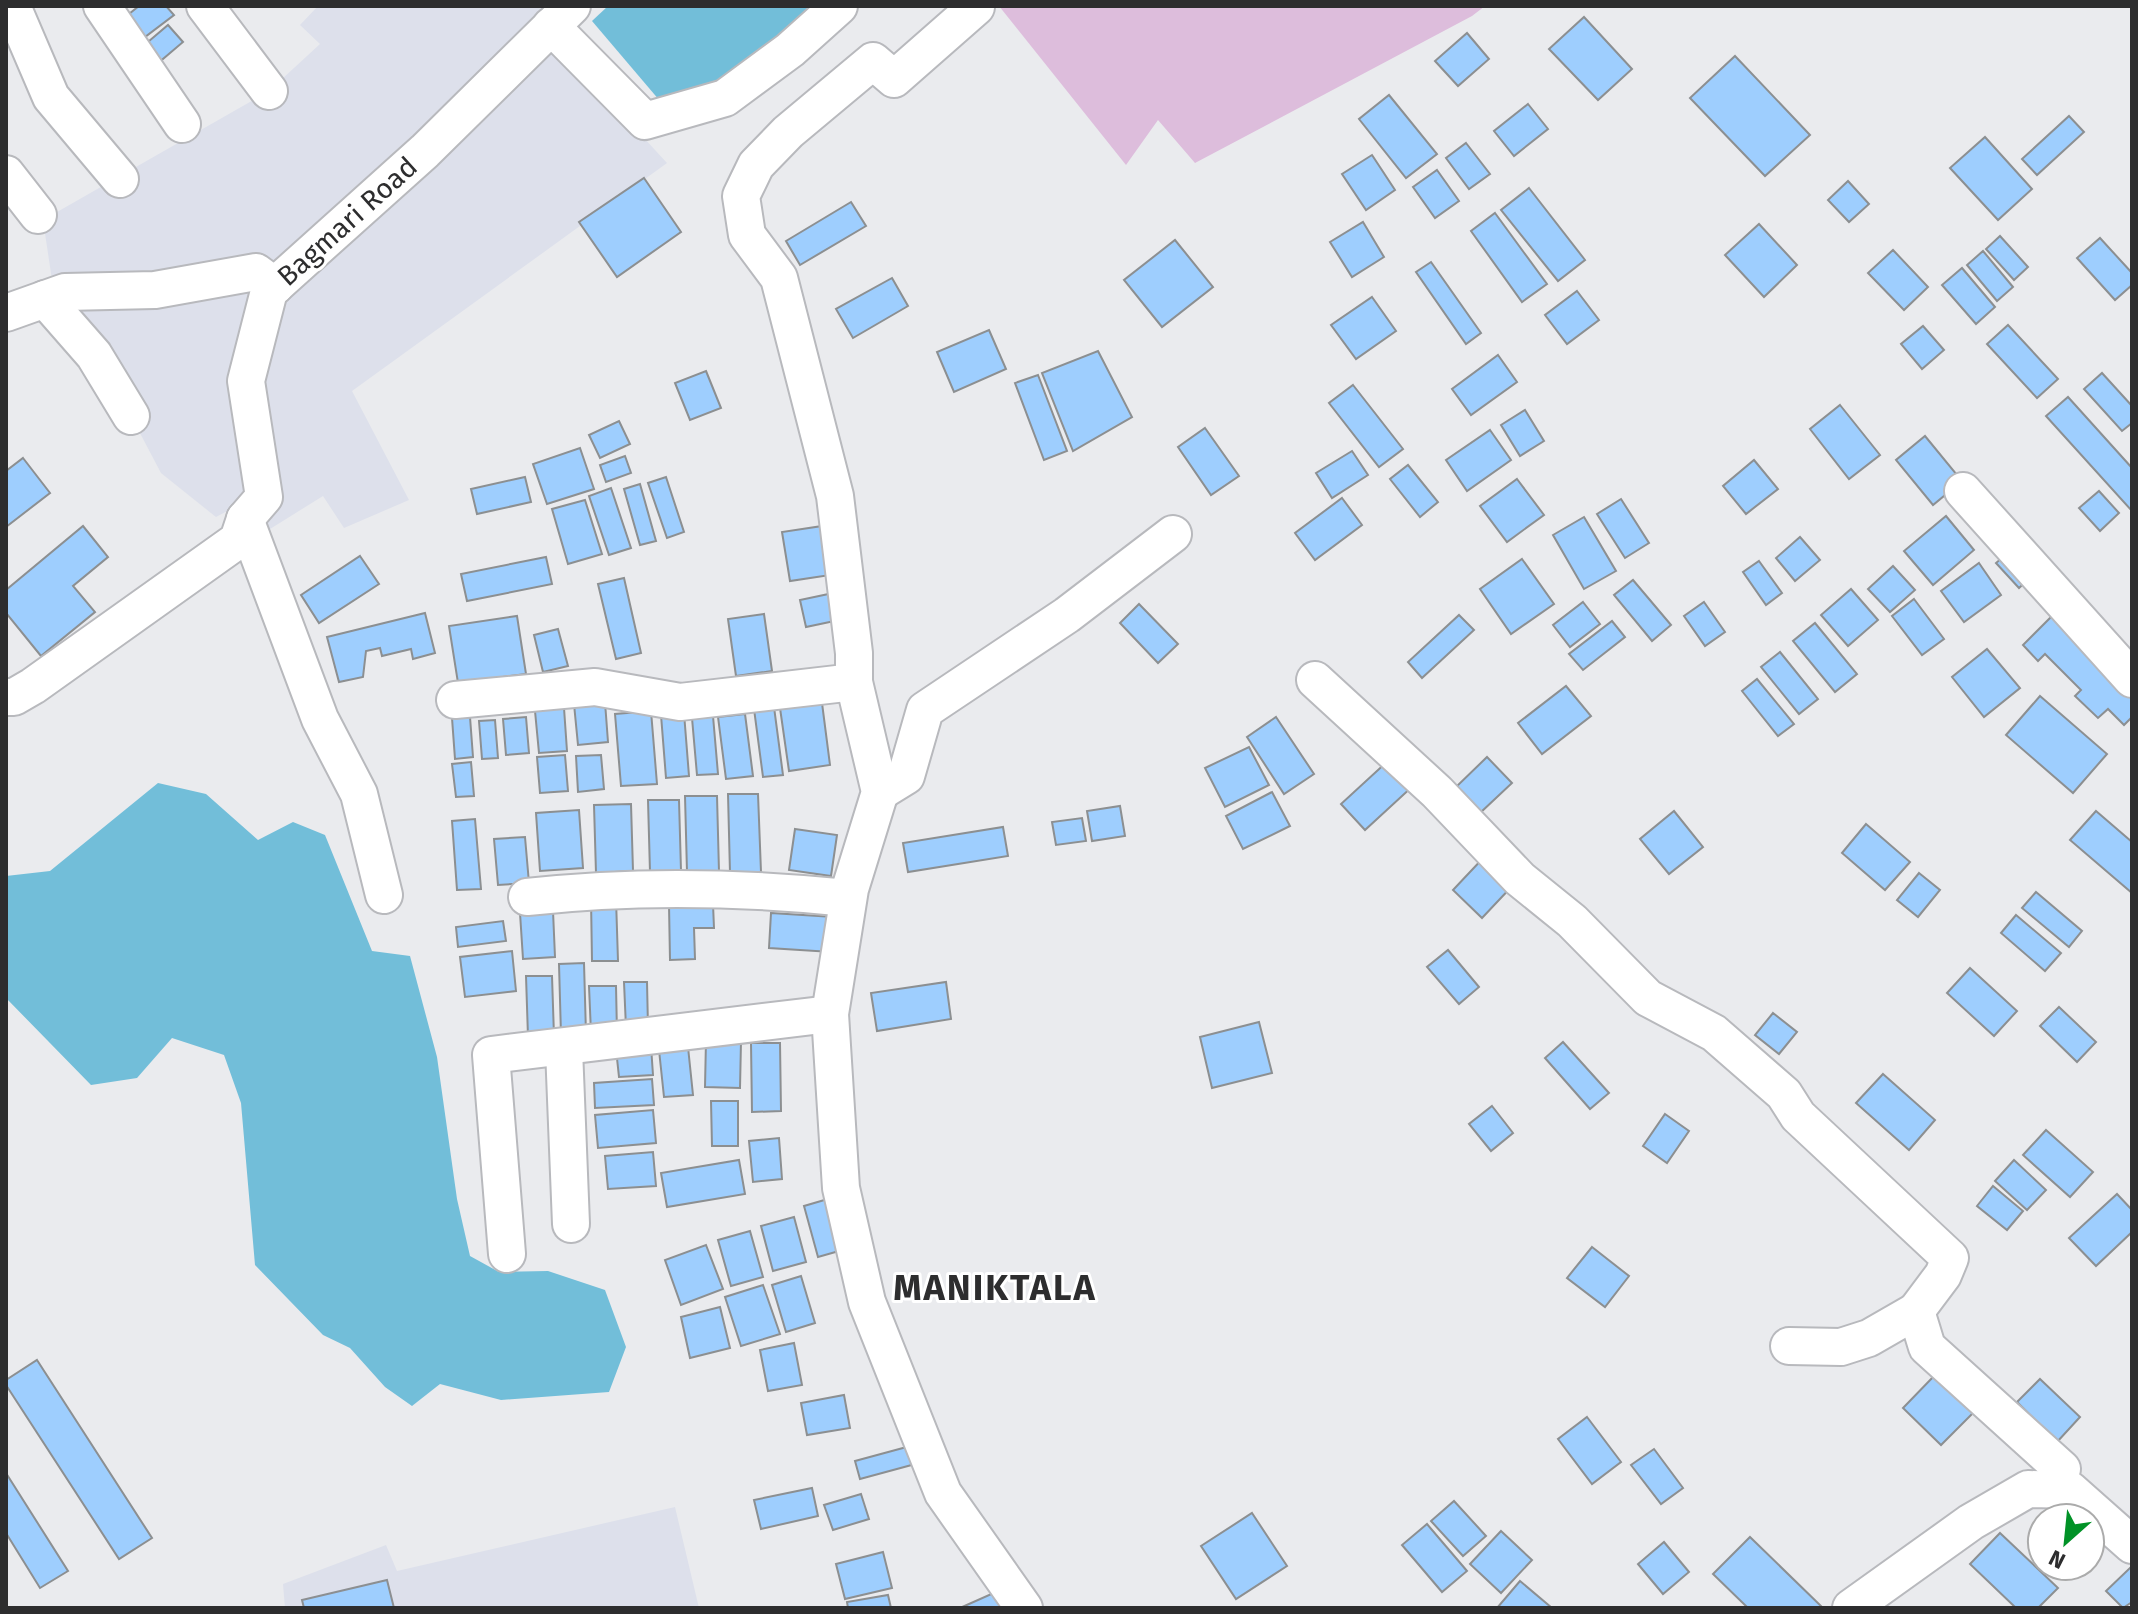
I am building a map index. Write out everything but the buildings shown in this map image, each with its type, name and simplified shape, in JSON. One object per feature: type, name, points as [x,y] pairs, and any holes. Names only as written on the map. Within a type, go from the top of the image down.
[{"type":"street","points":[[12,6],[51,97],[120,179]]},
{"type":"street","points":[[102,6],[182,124]]},
{"type":"street","points":[[205,6],[269,91]]},
{"type":"street","points":[[562,16],[645,121],[725,98],[790,50],[839,6]]},
{"type":"street","points":[[976,7],[894,79],[873,61],[788,132],[756,165],[741,196],[747,235],[779,278],[835,496],[849,598],[854,682],[880,792],[848,898],[830,1014],[841,1188],[867,1302],[943,1493],[1024,1608]]},
{"type":"street","name":"Bagmari Road","points":[[6,697],[14,697],[33,686],[238,540],[245,519],[264,497],[246,381],[269,291],[425,151],[562,16]]},
{"type":"street","points":[[6,174],[38,215]]},
{"type":"street","points":[[6,313],[65,292],[155,290],[256,272],[275,286]]},
{"type":"street","points":[[45,299],[94,355],[131,416]]},
{"type":"street","points":[[1963,491],[2132,679]]},
{"type":"street","points":[[245,519],[320,719],[359,794],[384,895]]},
{"type":"street","points":[[880,792],[906,776],[925,710],[1067,615],[1173,534]]},
{"type":"street","points":[[1315,680],[1437,792],[1520,879],[1572,921],[1648,998],[1714,1033],[1784,1094],[1798,1116],[1950,1258],[1943,1275],[1916,1311],[1869,1338],[1841,1347],[1789,1346]]},
{"type":"street","points":[[455,700],[595,687],[680,702],[854,682]]},
{"type":"street","points":[[527,897],[605,888],[769,890],[848,898]]},
{"type":"street","points":[[507,1254],[490,1060],[496,1054],[564,1049],[830,1014]]},
{"type":"street","points":[[564,1049],[571,1224]]},
{"type":"street","points":[[1916,1311],[1927,1347],[2062,1469]]},
{"type":"street","points":[[1851,1608],[1971,1522],[2028,1489],[2070,1490],[2132,1545]]},
{"type":"shaded area","points":[[318,6],[553,6],[285,264],[151,278],[52,280],[43,220],[269,91],[320,44],[300,25]]},
{"type":"shaded area","points":[[999,6],[1485,6],[1472,16],[1195,163],[1158,120],[1126,165]]},
{"type":"shaded area","points":[[551,37],[667,163],[352,391],[409,500],[344,528],[323,496],[262,534],[257,387],[276,298]]},
{"type":"shaded area","points":[[254,279],[252,498],[216,517],[161,473],[131,416],[56,303]]},
{"type":"shaded area","points":[[675,1507],[699,1608],[285,1608],[283,1584],[386,1545],[397,1571]]},
{"type":"water","points":[[608,6],[819,6],[719,86],[660,101],[592,21]]},
{"type":"water","points":[[158,783],[206,794],[258,840],[293,822],[325,835],[372,951],[410,956],[437,1057],[457,1199],[470,1256],[499,1272],[548,1271],[605,1290],[626,1347],[609,1392],[501,1400],[440,1384],[412,1406],[385,1387],[350,1348],[323,1335],[255,1265],[241,1103],[224,1055],[172,1038],[137,1078],[91,1085],[6,998],[6,876],[50,871]]},
{"type":"district","name":"MANIKTALA","points":[[995,1287]]}]
